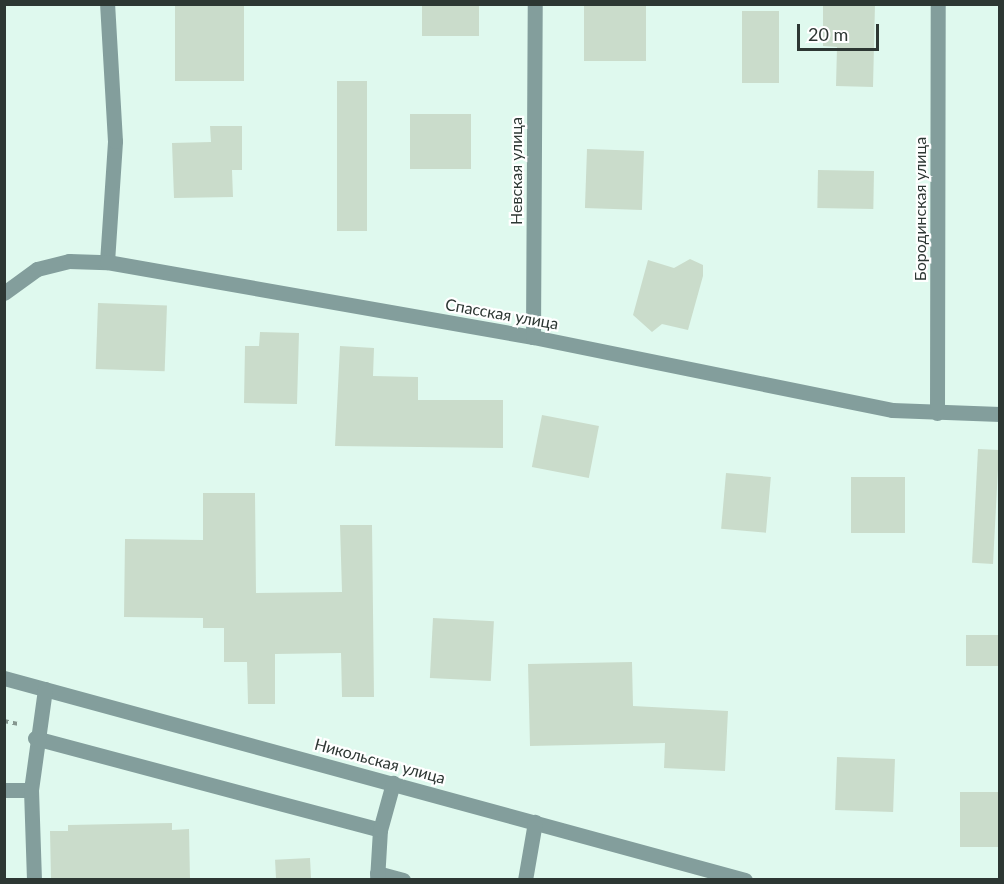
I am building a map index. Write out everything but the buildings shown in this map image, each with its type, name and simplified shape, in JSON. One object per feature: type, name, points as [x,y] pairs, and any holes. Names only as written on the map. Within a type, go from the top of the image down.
[{"type":"street","points":[[107,4],[115,141],[107,262]]},
{"type":"street","name":"Невская улица","points":[[533,338],[535,4]]},
{"type":"street","name":"Бородинская улица","points":[[937,414],[938,4]]},
{"type":"street","name":"Спасская улица","points":[[4,293],[37,269],[69,261],[107,262],[533,338],[892,410],[937,414],[999,414]]},
{"type":"street","name":"Никольская улица","points":[[4,678],[745,879]]},
{"type":"street","points":[[34,879],[31,790],[35,738],[45,689]]},
{"type":"street","points":[[35,738],[380,830]]},
{"type":"street","points":[[393,783],[380,830],[377,876],[403,879]]},
{"type":"street","points":[[4,790],[31,790]]},
{"type":"street","points":[[525,879],[535,822]]}]
